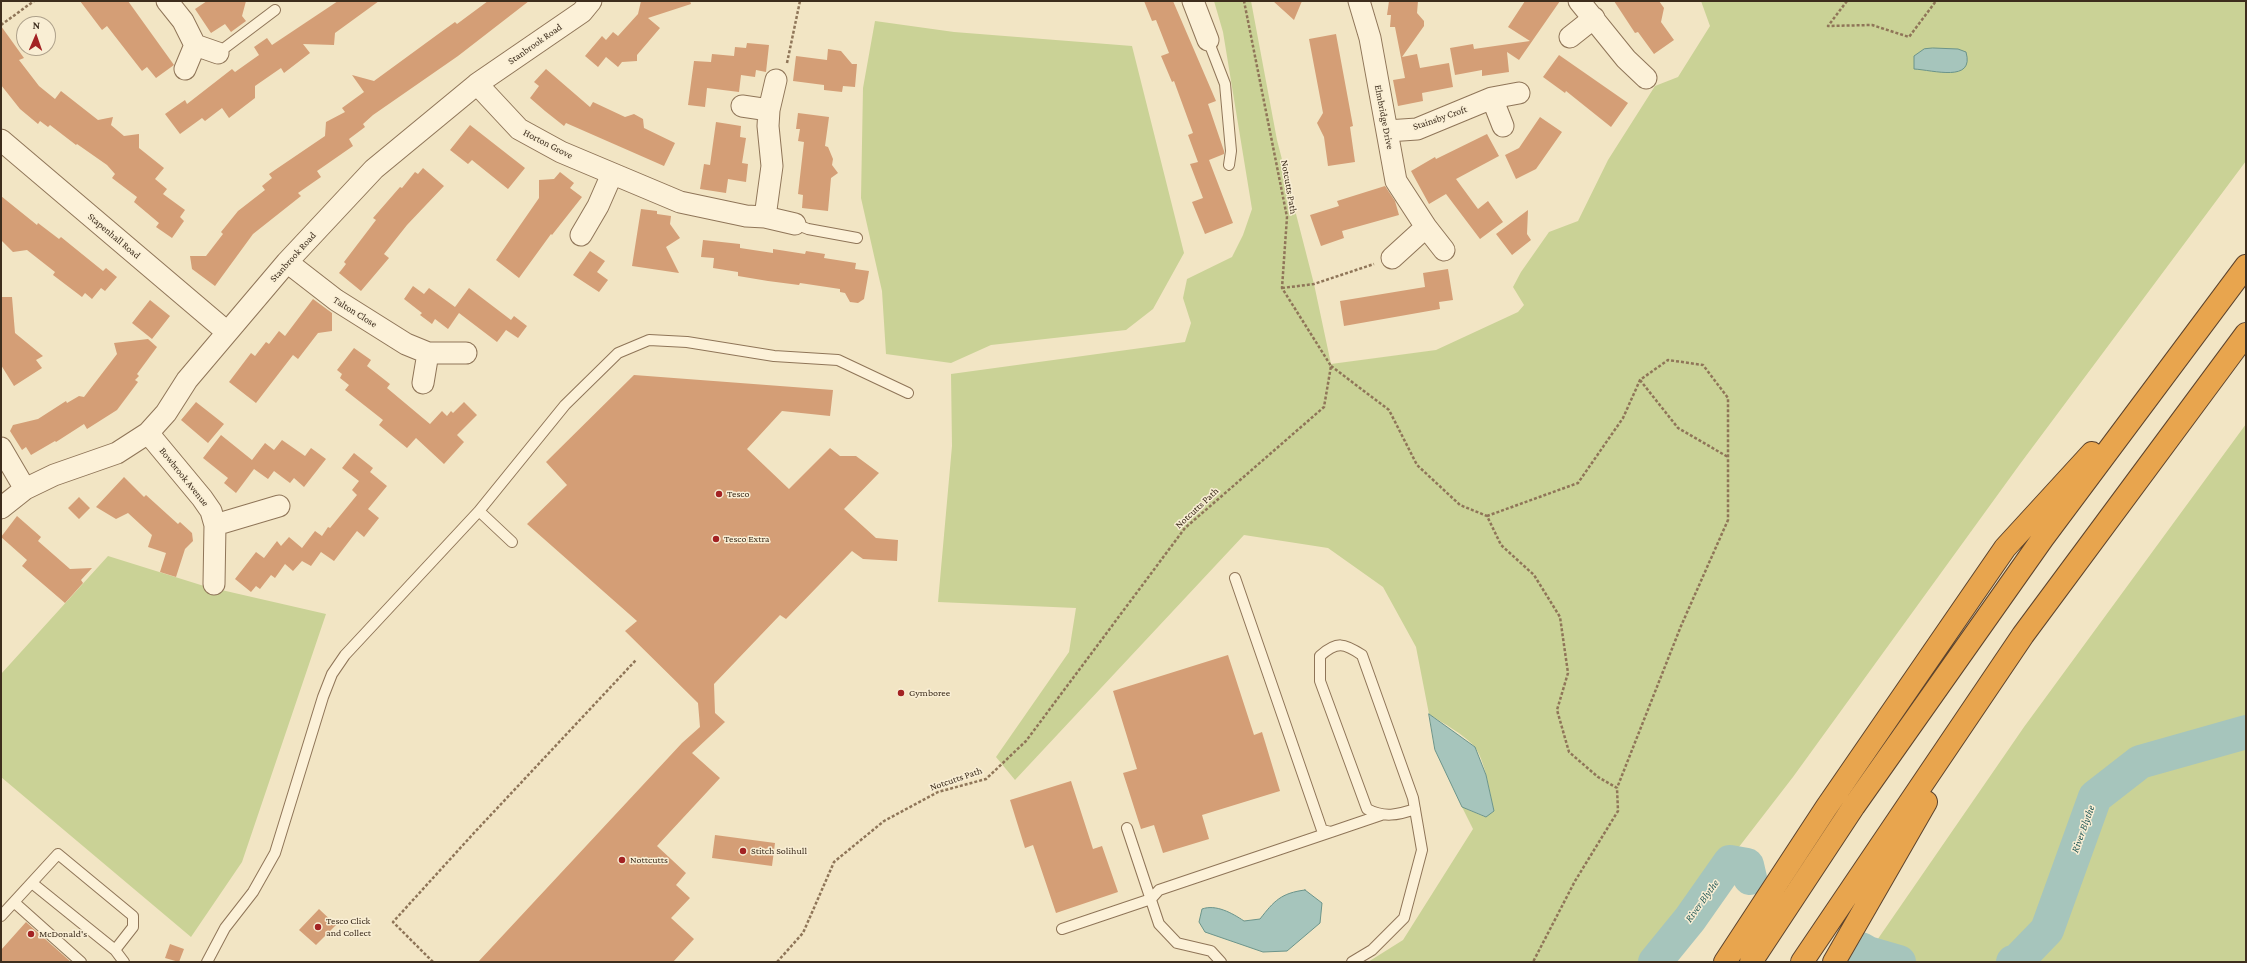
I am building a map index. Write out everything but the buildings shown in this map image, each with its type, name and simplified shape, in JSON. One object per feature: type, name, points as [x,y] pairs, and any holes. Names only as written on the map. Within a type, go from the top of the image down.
[{"type":"highway","points":[[1751,962],[1854,806],[2043,538],[2246,266]]},
{"type":"highway","points":[[1802,962],[2023,635],[2246,334]]},
{"type":"highway","points":[[1725,962],[1826,808],[2005,548],[2176,360]]},
{"type":"highway","points":[[1834,962],[2023,635]]},
{"type":"street","points":[[166,1],[183,21],[195,45],[218,53]]},
{"type":"street","name":"Stanbrook Road","points":[[1,508],[25,489],[54,475],[117,453],[148,432],[166,413],[187,380],[287,262],[374,169],[477,84],[582,12],[591,1]]},
{"type":"street","points":[[1193,1],[1208,40]]},
{"type":"street","name":"Elmbridge Drive","points":[[1359,1],[1370,38],[1396,181],[1426,227],[1444,250]]},
{"type":"street","points":[[1579,1],[1626,59],[1646,78]]},
{"type":"street","points":[[1570,38],[1594,18]]},
{"type":"street","points":[[185,69],[195,45]]},
{"type":"street","points":[[765,217],[772,166],[769,110],[776,80]]},
{"type":"street","name":"Horton Grove","points":[[477,84],[519,129],[561,152],[680,202],[746,216],[765,217],[795,224]]},
{"type":"street","name":"Stainsby Croft","points":[[1387,131],[1417,129],[1492,98],[1519,93]]},
{"type":"street","points":[[1492,98],[1503,126]]},
{"type":"street","points":[[742,106],[769,110]]},
{"type":"street","name":"Stapenhall Road","points":[[1,140],[227,332]]},
{"type":"street","points":[[581,235],[598,206],[612,174]]},
{"type":"street","points":[[1392,258],[1426,227]]},
{"type":"street","name":"Talton Close","points":[[287,262],[336,300],[406,344],[428,353],[466,353]]},
{"type":"street","points":[[423,383],[428,353]]},
{"type":"street","name":"Bowbrook Avenue","points":[[148,432],[211,511],[215,525],[214,584]]},
{"type":"street","points":[[1,448],[25,489]]},
{"type":"street","points":[[215,525],[279,506]]},
{"type":"lane","points":[[218,53],[275,10]]},
{"type":"lane","points":[[1208,40],[1225,84],[1231,151],[1230,164]]},
{"type":"lane","points":[[795,224],[808,229],[857,238]]},
{"type":"lane","points":[[207,962],[225,928],[253,892],[275,853],[323,697],[332,674],[345,655],[479,511],[565,405],[618,353],[649,340],[687,342],[774,356],[838,360],[908,393]]},
{"type":"lane","points":[[479,511],[512,542]]},
{"type":"lane","points":[[1235,578],[1322,830],[1331,832]]},
{"type":"lane","points":[[1352,962],[1372,950],[1404,918],[1422,850],[1415,809],[1413,798],[1362,655],[1350,647],[1337,645],[1330,648],[1320,656],[1320,681],[1367,809],[1381,815],[1396,816],[1415,809]]},
{"type":"lane","points":[[1062,929],[1151,899],[1159,890],[1381,815]]},
{"type":"lane","points":[[1127,828],[1159,924],[1177,943],[1211,951],[1221,962]]},
{"type":"lane","points":[[1,916],[15,903],[58,854],[133,916],[133,927],[115,950]]},
{"type":"lane","points":[[32,883],[115,950],[124,962]]},
{"type":"lane","points":[[15,903],[81,962]]},
{"type":"path","points":[[1,25],[34,1]]},
{"type":"path","points":[[776,80],[787,63],[800,1]]},
{"type":"path","name":"Notcutts Path","points":[[1244,1],[1287,217],[1282,288]]},
{"type":"path","points":[[1847,1],[1828,26],[1872,24],[1909,37],[1936,1]]},
{"type":"path","points":[[1392,258],[1314,284],[1282,288],[1331,366],[1389,410],[1417,465],[1460,505],[1487,516],[1501,545],[1534,575],[1560,617],[1568,673],[1557,710],[1569,752],[1598,777],[1617,788]]},
{"type":"path","points":[[1487,516],[1578,483],[1623,418],[1640,380],[1668,360],[1703,365],[1728,398],[1728,520],[1681,626],[1617,788],[1618,811],[1575,881],[1533,962]]},
{"type":"path","name":"Notcutts Path","points":[[777,962],[802,933],[834,862],[884,821],[938,792],[986,779],[1026,741],[1185,528],[1324,407],[1331,366]]},
{"type":"path","points":[[1640,380],[1678,428],[1728,457]]},
{"type":"path","points":[[433,962],[393,922],[636,660]]},
{"type":"green space","points":[[1214,1],[1251,1],[1277,140],[1314,284],[1331,364],[1436,350],[1518,312],[1524,305],[1513,287],[1521,272],[1549,232],[1578,221],[1608,160],[1655,86],[1678,77],[1710,26],[1701,1],[2246,1],[2246,161],[2020,464],[1793,777],[1664,944],[1652,956],[1654,962],[1368,962],[1403,940],[1473,829],[1462,807],[1485,817],[1494,811],[1484,768],[1474,746],[1458,733],[1429,714],[1416,647],[1383,587],[1328,548],[1244,535],[1015,780],[996,757],[1069,652],[1076,608],[938,602],[952,446],[951,374],[1185,342],[1191,323],[1183,298],[1187,279],[1232,257],[1243,235],[1252,209],[1223,32]]},
{"type":"green space","points":[[875,21],[954,32],[1132,46],[1184,253],[1153,309],[1126,330],[991,345],[951,363],[886,354],[882,291],[861,198],[863,88]]},
{"type":"green space","points":[[2246,424],[2246,962],[1862,962],[2024,727]]},
{"type":"green space","points":[[108,556],[204,586],[326,614],[242,862],[191,937],[1,777],[1,674]]},
{"type":"water","points":[[1924,49],[1958,49],[1966,52],[1967,62],[1964,68],[1959,71],[1950,72],[1914,69],[1914,56]]},
{"type":"water","points":[[1429,714],[1475,747],[1486,775],[1494,811],[1486,817],[1462,807],[1435,750]]},
{"type":"water","points":[[1305,890],[1322,903],[1320,923],[1287,951],[1263,952],[1205,932],[1199,922],[1202,909],[1207,908],[1218,908],[1224,910],[1244,921],[1260,919],[1279,899],[1290,893]]},
{"type":"waterway","name":"River Blythe","points":[[2013,962],[2017,961],[2047,930],[2095,797],[2140,762],[2246,732]]},
{"type":"waterway","name":"River Blythe","points":[[1655,962],[1690,919],[1730,862],[1747,865],[1750,878]]},
{"type":"waterway","name":"River Blythe","points":[[1861,949],[1868,953],[1899,962]]},
{"type":"place","name":"Tesco","points":[[719,494]]},
{"type":"place","name":"Tesco Extra","points":[[716,539]]},
{"type":"place","name":"Gymboree","points":[[901,693]]},
{"type":"place","name":"Stitch Solihull","points":[[743,851]]},
{"type":"place","name":"Nottcutts","points":[[622,860]]},
{"type":"place","name":"Tesco Click and Collect","points":[[318,927]]},
{"type":"place","name":"McDonald's","points":[[31,934]]}]
